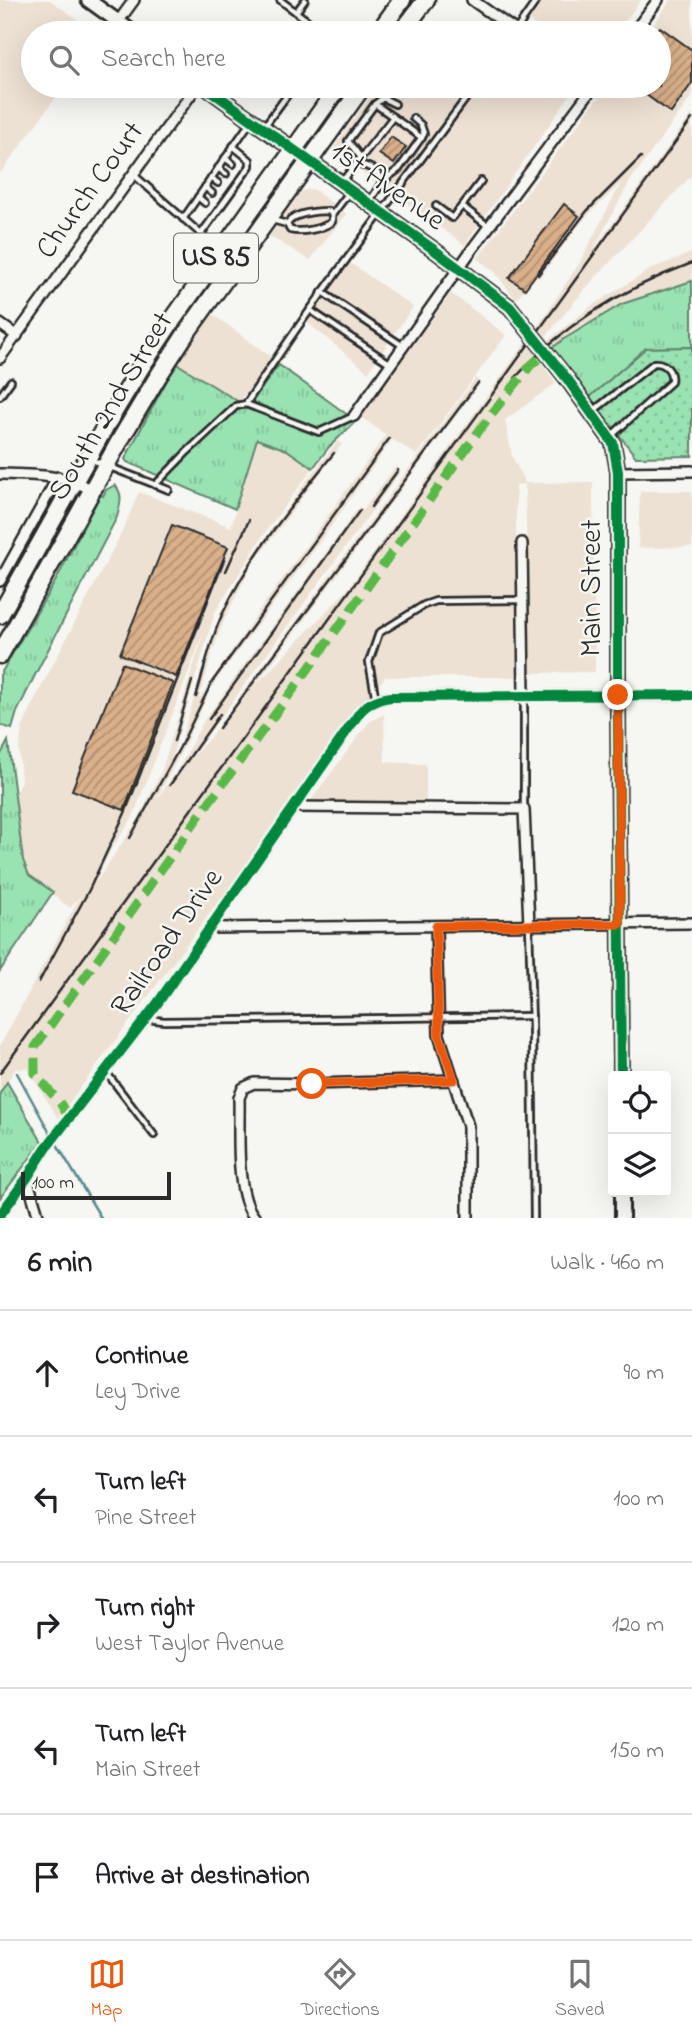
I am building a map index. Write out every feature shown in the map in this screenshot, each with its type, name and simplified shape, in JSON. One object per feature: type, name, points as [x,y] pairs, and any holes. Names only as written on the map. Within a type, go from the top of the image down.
[{"type":"highway","points":[[387,21],[402,0]]},
{"type":"highway","points":[[410,21],[426,0]]},
{"type":"highway","name":"US 85","points":[[293,150],[331,98]]},
{"type":"highway","name":"US 85","points":[[308,161],[353,100]]},
{"type":"highway","name":"South 2nd Street","points":[[0,615],[141,367],[293,150]]},
{"type":"highway","name":"South 2nd Street","points":[[0,654],[163,369],[308,161]]},
{"type":"street","points":[[88,0],[117,21]]},
{"type":"street","points":[[119,21],[134,0]]},
{"type":"street","points":[[471,0],[501,21]]},
{"type":"street","points":[[642,21],[658,0]]},
{"type":"street","name":"Church Court","points":[[0,358],[188,98]]},
{"type":"street","name":"1st Avenue","points":[[221,98],[459,268],[510,307],[534,337]]},
{"type":"street","points":[[354,415],[582,98]]},
{"type":"street","points":[[0,324],[17,335]]},
{"type":"street","name":"Main Street","points":[[534,337],[613,443],[618,472],[621,1071]]},
{"type":"street","points":[[618,472],[692,471]]},
{"type":"street","points":[[0,474],[58,477],[93,489]]},
{"type":"street","points":[[0,581],[58,477]]},
{"type":"street","points":[[522,543],[524,695]]},
{"type":"street","points":[[376,700],[391,697],[692,695]]},
{"type":"street","name":"Railroad Drive","points":[[0,1214],[56,1134],[146,1018],[359,712],[376,700]]},
{"type":"street","points":[[294,807],[524,809],[529,925]]},
{"type":"street","points":[[210,928],[692,923]]},
{"type":"street","points":[[436,926],[439,1035],[468,1126],[468,1218]]},
{"type":"street","points":[[255,1218],[243,1190],[240,1173],[239,1098],[243,1088],[254,1083],[454,1080]]},
{"type":"street","points":[[27,1178],[39,1218]]},
{"type":"street","points":[[622,1197],[622,1218]]},
{"type":"lane","points":[[279,0],[308,21]]},
{"type":"lane","points":[[296,12],[305,0]]},
{"type":"lane","points":[[523,21],[537,0]]},
{"type":"lane","points":[[263,128],[285,98]]},
{"type":"lane","points":[[361,158],[348,141],[375,104],[383,98],[395,104]]},
{"type":"lane","points":[[246,404],[322,292],[466,98]]},
{"type":"lane","points":[[353,100],[369,112]]},
{"type":"lane","points":[[375,104],[422,138]]},
{"type":"lane","points":[[267,219],[287,224],[290,230],[298,232],[326,226],[332,222],[332,215],[361,158],[393,117]]},
{"type":"lane","points":[[369,204],[383,181],[400,169],[422,138],[424,131],[413,118]]},
{"type":"lane","points":[[183,219],[251,120]]},
{"type":"lane","points":[[201,234],[221,200],[250,166],[250,160],[233,146]]},
{"type":"lane","points":[[225,158],[233,164]]},
{"type":"lane","points":[[357,165],[365,164],[380,175],[383,181]]},
{"type":"lane","points":[[218,168],[226,174]]},
{"type":"lane","points":[[133,175],[221,251]]},
{"type":"lane","points":[[211,178],[218,183]]},
{"type":"lane","points":[[436,206],[452,218],[481,181]]},
{"type":"lane","points":[[205,187],[212,193]]},
{"type":"lane","points":[[198,197],[205,203]]},
{"type":"lane","points":[[462,206],[489,226]]},
{"type":"lane","points":[[287,224],[294,217],[322,211],[329,211],[332,215]]},
{"type":"lane","points":[[322,292],[403,346]]},
{"type":"lane","points":[[310,310],[391,364]]},
{"type":"lane","points":[[591,412],[654,363],[662,363],[669,370],[671,382],[609,437]]},
{"type":"lane","points":[[0,396],[11,381]]},
{"type":"lane","points":[[155,485],[236,406],[246,404],[319,432],[354,415]]},
{"type":"lane","points":[[88,458],[169,490]]},
{"type":"lane","points":[[376,700],[369,662],[379,633],[424,605],[436,601],[523,600]]},
{"type":"lane","points":[[524,695],[524,809]]},
{"type":"lane","points":[[529,925],[534,1218]]},
{"type":"lane","points":[[146,1018],[178,1021],[532,1016]]},
{"type":"lane","points":[[106,1071],[154,1135]]},
{"type":"shaded area","points":[[0,0],[50,0],[79,21],[21,21],[21,98],[55,98],[0,174]]},
{"type":"shaded area","points":[[543,0],[641,0],[625,21],[528,20]]},
{"type":"shaded area","points":[[671,0],[692,0],[692,96],[630,181],[592,252],[692,114],[692,175],[585,289],[546,336],[549,340],[591,306],[653,268],[692,253],[692,281],[622,304],[564,339],[539,360],[556,383],[505,420],[512,456],[525,483],[593,482],[595,672],[530,673],[525,484],[516,485],[516,677],[385,677],[58,1118],[26,1067],[19,1070],[16,1068],[0,1093],[0,1046],[81,895],[70,908],[29,875],[23,860],[15,793],[21,781],[19,750],[22,729],[122,532],[139,492],[231,527],[257,439],[287,450],[313,468],[266,531],[215,612],[171,760],[179,747],[220,614],[249,561],[338,441],[342,444],[252,565],[225,618],[199,699],[386,435],[361,417],[451,293],[506,335],[417,455],[392,439],[322,539],[213,684],[155,802],[180,766],[203,722],[359,507],[363,510],[396,466],[401,471],[191,758],[208,740],[476,378],[480,383],[254,687],[347,590],[539,324],[579,264],[621,183],[582,221],[539,278],[535,276],[516,300],[495,272],[477,259],[598,98],[671,98],[671,21],[656,21]],"holes":[[[204,632],[162,770],[139,818],[94,885],[111,849],[132,819]]]},
{"type":"shaded area","points":[[369,98],[459,98],[391,194],[334,152],[334,147]]},
{"type":"shaded area","points":[[472,98],[568,98],[465,245],[399,198]]},
{"type":"shaded area","points":[[313,189],[346,214],[310,260],[269,236],[302,191]]},
{"type":"shaded area","points":[[349,262],[413,307],[368,372],[308,323]]},
{"type":"shaded area","points":[[212,314],[273,358],[239,402],[176,363]]},
{"type":"shaded area","points":[[640,491],[692,491],[692,547],[638,548]]},
{"type":"shaded area","points":[[384,714],[385,762],[426,764],[426,804],[308,804],[369,722]]},
{"type":"green space","points":[[692,281],[692,347],[646,348],[590,397],[552,348],[622,304]]},
{"type":"green space","points":[[692,347],[692,456],[636,457],[590,397],[646,348]]},
{"type":"green space","points":[[176,363],[246,409],[279,365],[356,421],[329,447],[313,468],[287,450],[257,439],[235,509],[125,459]]},
{"type":"green space","points":[[115,485],[120,496],[117,517],[35,675],[12,729],[0,725],[0,675],[56,580],[100,495],[103,496],[106,490]]},
{"type":"green space","points":[[8,741],[23,860],[29,875],[53,892],[0,971],[0,756]]},
{"type":"green space","points":[[7,1082],[42,1142],[0,1198],[0,1093]]},
{"type":"building","points":[[671,35],[692,50],[692,83],[671,113],[650,98],[671,98]]},
{"type":"building","points":[[391,137],[406,147],[394,164],[379,154]]},
{"type":"building","points":[[564,204],[579,216],[525,289],[509,278]]},
{"type":"building","points":[[172,525],[228,547],[176,677],[120,654]]},
{"type":"building","points":[[122,663],[173,683],[124,810],[72,790]]},
{"type":"waterway","points":[[17,1073],[51,1135]]},
{"type":"waterway","points":[[55,1141],[101,1218]]},
{"type":"railway","points":[[0,1073],[692,119]]},
{"type":"railway","points":[[538,275],[587,211],[641,157]]},
{"type":"railway","points":[[515,378],[574,324],[619,296],[692,263]]},
{"type":"railway","points":[[219,728],[478,383]]},
{"type":"railway","points":[[130,838],[212,682],[389,439]]},
{"type":"railway","points":[[196,697],[214,635],[233,593],[273,531],[334,453]]},
{"type":"railway","points":[[371,507],[398,470]]},
{"type":"railway","points":[[209,719],[360,510]]},
{"type":"railway","points":[[226,571],[249,520]]},
{"type":"railway","points":[[39,982],[89,890],[125,813],[225,557]]},
{"type":"railway","points":[[174,741],[192,681]]},
{"type":"railway","points":[[170,785],[220,714]]},
{"type":"marked path","points":[[69,1118],[35,1074],[35,1047],[489,417],[531,365],[546,353]]},
{"type":"cycle path","points":[[221,98],[510,307],[568,380],[613,443],[618,472],[621,1071]]},
{"type":"cycle path","points":[[0,1215],[46,1148],[157,1004],[360,712],[367,706],[391,697],[692,695]]},
{"type":"route","points":[[312,1084],[454,1080],[439,1035],[436,926],[620,924],[618,695]]}]
